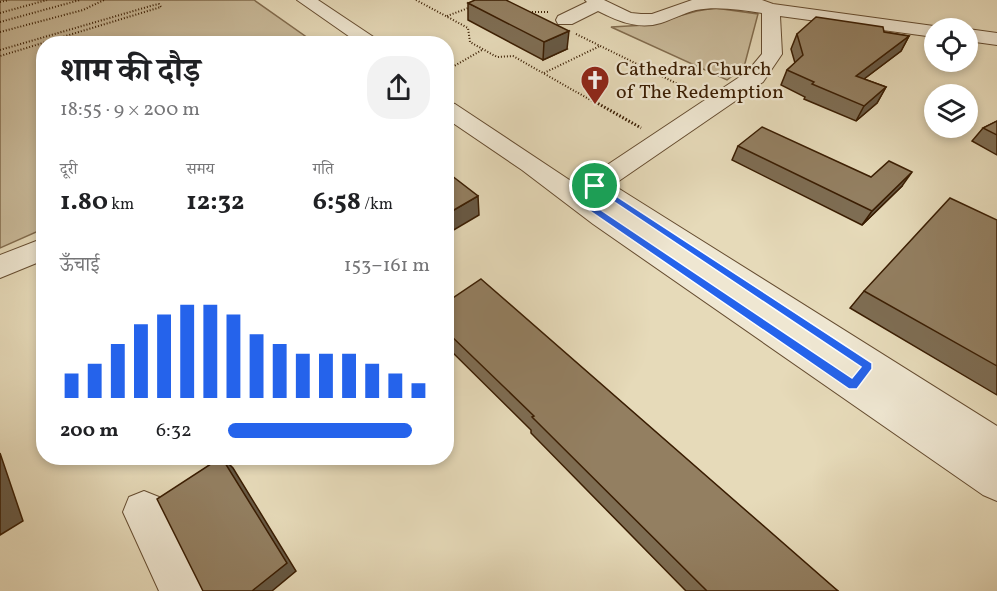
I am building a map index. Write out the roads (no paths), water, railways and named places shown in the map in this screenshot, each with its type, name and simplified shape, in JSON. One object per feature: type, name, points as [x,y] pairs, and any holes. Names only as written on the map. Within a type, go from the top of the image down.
[{"type":"street","points":[[738,0],[771,9]]},
{"type":"street","points":[[298,1],[340,36]]},
{"type":"street","points":[[298,1],[360,36]]},
{"type":"street","points":[[565,20],[596,2],[627,18],[641,20],[654,19],[694,5],[728,3],[924,30]]},
{"type":"street","points":[[586,192],[755,77],[772,54],[771,9]]},
{"type":"street","points":[[978,36],[997,39]]},
{"type":"street","points":[[454,95],[586,192],[860,376],[997,481]]},
{"type":"street","points":[[454,114],[531,164],[586,192]]},
{"type":"street","points":[[0,267],[36,251]]},
{"type":"street","points":[[860,376],[997,448]]},
{"type":"street","points":[[144,512],[182,591]]},
{"type":"place","name":"Cathedral Church of The Redemption","points":[[595,106]]}]
